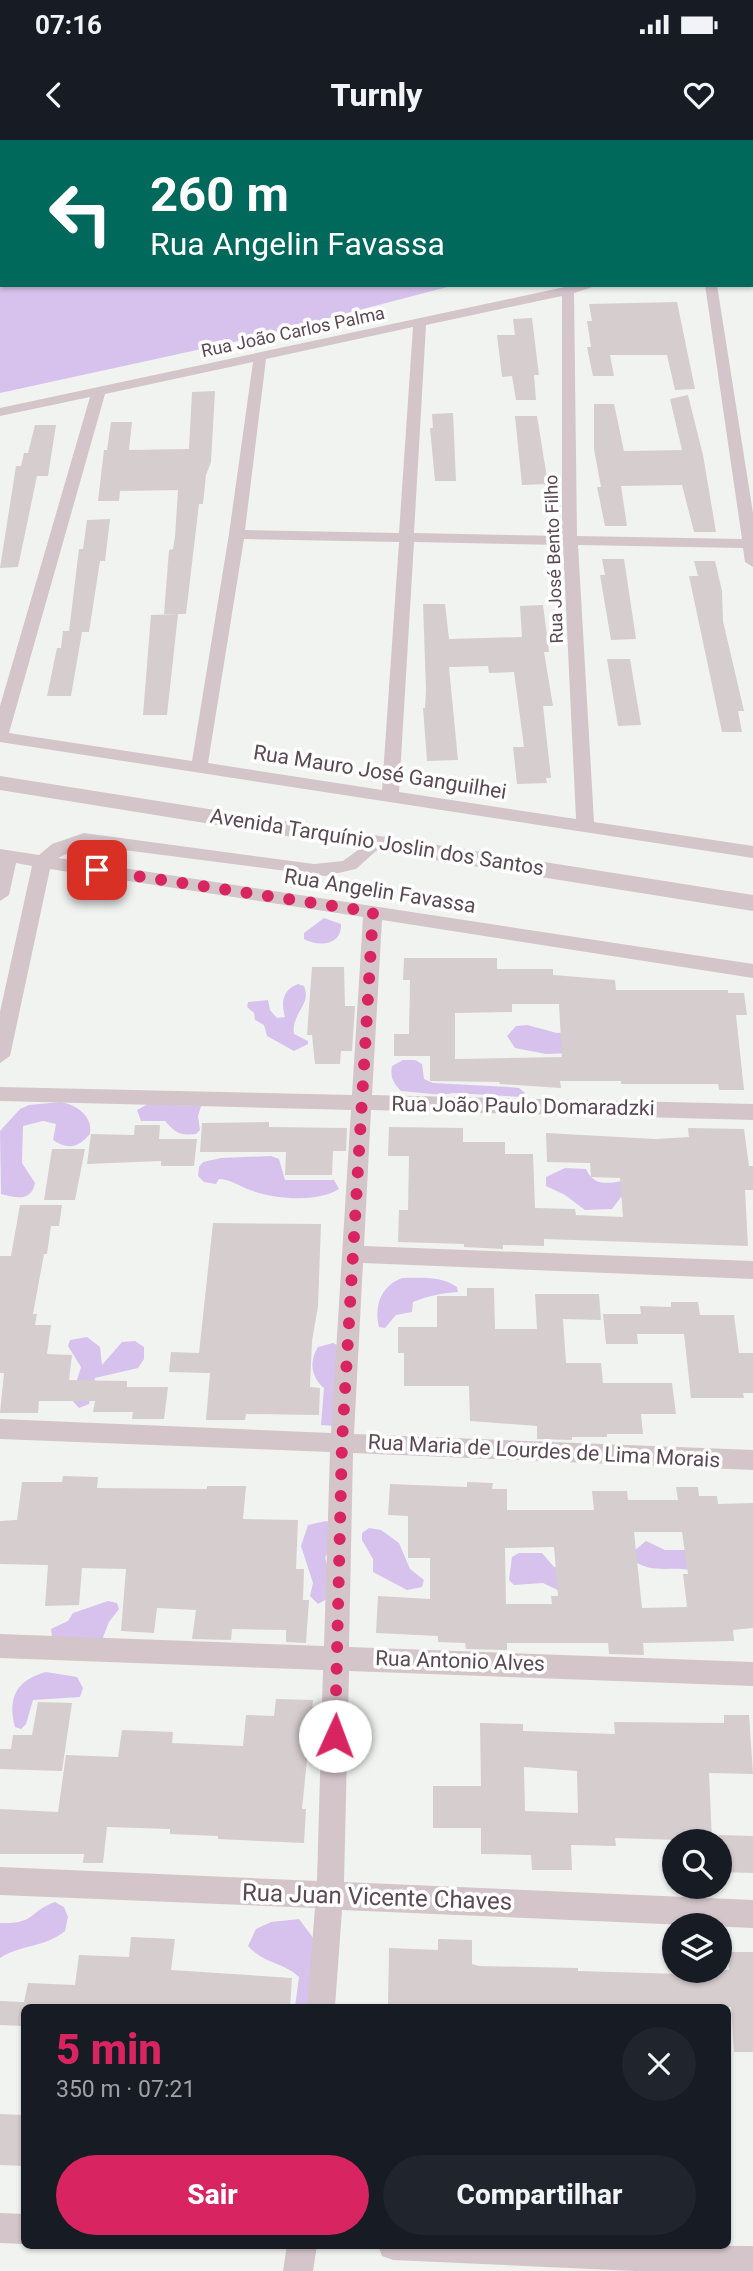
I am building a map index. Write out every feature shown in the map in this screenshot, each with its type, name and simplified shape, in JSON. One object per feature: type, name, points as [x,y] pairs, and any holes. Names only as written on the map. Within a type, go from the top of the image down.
[{"type":"street","name":"Rua João Carlos Palma","points":[[0,412],[585,287]]},
{"type":"street","points":[[711,287],[753,562]]},
{"type":"street","name":"Rua José Bento Filho","points":[[568,291],[570,540],[585,826]]},
{"type":"street","points":[[390,797],[420,323]]},
{"type":"street","points":[[199,768],[237,534],[260,357]]},
{"type":"street","points":[[0,736],[99,390]]},
{"type":"street","points":[[237,534],[752,544]]},
{"type":"street","name":"Rua Mauro José Ganguilhei","points":[[0,736],[753,852]]},
{"type":"street","name":"Avenida Tarquínio Joslin dos Santos","points":[[0,783],[753,903]]},
{"type":"street","points":[[0,1056],[42,862],[58,848],[84,839],[314,870],[337,870],[357,864],[377,842]]},
{"type":"street","points":[[0,895],[5,856]]},
{"type":"street","name":"Rua Angelin Favassa","points":[[5,856],[753,971]]},
{"type":"street","points":[[321,2004],[330,1895],[342,1442],[373,912]]},
{"type":"street","name":"Rua João Paulo Domaradzki","points":[[0,1094],[753,1112]]},
{"type":"street","points":[[353,1254],[753,1270]]},
{"type":"street","name":"Rua Maria de Lourdes de Lima Morais","points":[[0,1429],[753,1460]]},
{"type":"street","name":"Rua Antonio Alves","points":[[0,1646],[338,1656],[753,1674]]},
{"type":"street","name":"Rua Juan Vicente Chaves","points":[[0,1881],[753,1914]]},
{"type":"street","points":[[0,2228],[21,2229]]},
{"type":"street","points":[[298,2271],[301,2249]]},
{"type":"street","points":[[483,2249],[753,2261]]},
{"type":"shaded area","points":[[0,287],[447,287],[252,338],[0,393]]},
{"type":"shaded area","points":[[324,918],[341,924],[338,937],[322,944],[304,939],[304,933]]},
{"type":"shaded area","points":[[298,984],[304,986],[306,993],[304,1004],[295,1020],[294,1034],[308,1041],[308,1044],[294,1051],[267,1036],[264,1025],[255,1020],[254,1013],[247,1007],[248,1002],[268,1000],[270,1010],[277,1018],[285,1017],[284,998],[289,990]]},
{"type":"shaded area","points":[[527,1025],[557,1033],[569,1032],[572,1053],[546,1054],[515,1048],[507,1036],[516,1026]]},
{"type":"shaded area","points":[[403,1060],[415,1060],[422,1064],[424,1079],[433,1083],[519,1088],[525,1093],[523,1097],[401,1091],[393,1080],[391,1070],[392,1066]]},
{"type":"shaded area","points":[[61,1102],[83,1112],[89,1122],[90,1134],[77,1145],[68,1146],[53,1140],[56,1124],[43,1121],[23,1126],[22,1163],[35,1183],[26,1196],[1,1194],[0,1131],[20,1109],[29,1105]]},
{"type":"shaded area","points":[[148,1104],[201,1106],[198,1116],[200,1130],[196,1134],[181,1134],[165,1121],[141,1121],[137,1110]]},
{"type":"shaded area","points":[[271,1156],[279,1159],[285,1180],[334,1180],[339,1189],[307,1198],[283,1197],[260,1193],[219,1179],[216,1184],[204,1182],[198,1176],[203,1162],[221,1158]]},
{"type":"shaded area","points":[[565,1168],[586,1169],[597,1181],[624,1181],[638,1196],[621,1197],[612,1209],[585,1210],[565,1195],[546,1186],[546,1177]]},
{"type":"shaded area","points":[[402,1278],[444,1281],[457,1287],[458,1292],[413,1302],[412,1312],[396,1315],[385,1328],[379,1327],[381,1297],[389,1286]]},
{"type":"shaded area","points":[[87,1337],[100,1347],[102,1365],[122,1342],[135,1341],[144,1347],[144,1359],[138,1368],[95,1378],[89,1404],[79,1408],[71,1399],[81,1367],[68,1346],[70,1340]]},
{"type":"shaded area","points":[[333,1343],[341,1347],[334,1426],[321,1425],[324,1388],[316,1379],[313,1363],[318,1347]]},
{"type":"shaded area","points":[[326,1521],[333,1524],[335,1536],[325,1558],[330,1574],[327,1599],[318,1604],[310,1596],[313,1583],[301,1546],[308,1525]]},
{"type":"shaded area","points":[[369,1528],[381,1530],[399,1543],[410,1569],[424,1580],[422,1587],[407,1590],[373,1572],[373,1559],[362,1540],[362,1533]]},
{"type":"shaded area","points":[[646,1541],[665,1550],[686,1550],[694,1571],[640,1565],[633,1560],[634,1551]]},
{"type":"shaded area","points":[[519,1553],[542,1553],[554,1567],[560,1568],[562,1592],[543,1583],[514,1585],[509,1580],[512,1557]]},
{"type":"shaded area","points":[[108,1601],[117,1603],[119,1609],[109,1622],[100,1645],[58,1640],[52,1636],[51,1629],[68,1621],[73,1613]]},
{"type":"shaded area","points":[[46,1672],[77,1677],[83,1688],[80,1697],[33,1700],[26,1724],[21,1729],[15,1727],[12,1707],[17,1691],[28,1680]]},
{"type":"shaded area","points":[[55,1902],[64,1907],[68,1917],[65,1931],[49,1940],[0,1958],[0,1923],[20,1922]]},
{"type":"shaded area","points":[[299,1919],[314,1939],[313,2004],[295,2004],[299,1977],[287,1968],[260,1956],[248,1946],[256,1929],[271,1922]]},
{"type":"building","points":[[677,302],[695,389],[675,390],[667,355],[610,355],[614,376],[593,376],[587,347],[591,347],[587,321],[592,321],[589,304]]},
{"type":"building","points":[[532,318],[539,375],[534,375],[536,400],[516,400],[512,376],[502,377],[497,335],[515,335],[513,319]]},
{"type":"building","points":[[215,391],[211,462],[206,475],[203,504],[199,504],[186,614],[164,614],[169,550],[173,549],[175,537],[178,490],[120,491],[119,501],[98,501],[104,450],[107,450],[111,422],[132,422],[129,450],[189,449],[192,392]]},
{"type":"building","points":[[688,395],[703,455],[716,532],[694,532],[682,485],[621,486],[627,526],[605,526],[597,487],[601,487],[594,449],[594,404],[614,404],[624,451],[682,450],[670,399]]},
{"type":"building","points":[[453,413],[456,481],[435,481],[430,428],[433,428],[432,414]]},
{"type":"building","points":[[515,416],[537,416],[548,484],[522,485]]},
{"type":"building","points":[[35,425],[56,425],[48,476],[37,476],[18,567],[0,568],[16,466],[21,466],[24,453],[28,453]]},
{"type":"building","points":[[110,519],[105,561],[100,561],[89,632],[82,632],[71,696],[47,696],[57,648],[61,648],[63,631],[69,631],[79,549],[83,549],[87,520]]},
{"type":"building","points":[[602,559],[624,559],[636,639],[611,640],[600,575],[605,575]]},
{"type":"building","points":[[694,561],[715,561],[722,591],[723,621],[744,711],[738,711],[742,732],[722,732],[689,576],[698,576]]},
{"type":"building","points":[[423,604],[445,604],[449,639],[522,637],[520,606],[543,605],[549,652],[544,652],[553,706],[543,706],[551,778],[546,778],[547,783],[517,784],[513,747],[524,747],[514,672],[489,673],[488,666],[449,667],[458,760],[427,761],[423,708],[426,690]]},
{"type":"building","points":[[178,614],[167,715],[143,715],[151,615]]},
{"type":"building","points":[[607,659],[630,659],[641,725],[618,726]]},
{"type":"building","points":[[404,958],[497,958],[497,969],[553,969],[553,975],[615,980],[616,990],[728,990],[728,993],[744,993],[747,1015],[736,1015],[744,1090],[719,1090],[718,1084],[621,1084],[621,1081],[560,1081],[561,1088],[499,1082],[430,1081],[430,1056],[394,1056],[394,1034],[409,1034],[410,980],[403,980]],"holes":[[[512,1004],[559,1004],[562,1057],[455,1059],[455,1013],[512,1012]]]},
{"type":"building","points":[[312,967],[344,967],[345,1006],[355,1006],[352,1051],[341,1051],[340,1064],[315,1064],[312,1035],[307,1035]]},
{"type":"building","points":[[269,1122],[269,1127],[347,1128],[346,1151],[333,1151],[332,1175],[285,1175],[286,1152],[200,1152],[202,1123]]},
{"type":"building","points":[[135,1125],[160,1125],[159,1139],[197,1139],[194,1166],[161,1166],[161,1161],[87,1164],[91,1134],[134,1135]]},
{"type":"building","points":[[389,1127],[463,1128],[463,1142],[505,1142],[505,1154],[533,1154],[535,1208],[575,1209],[576,1215],[623,1217],[620,1178],[591,1177],[590,1163],[547,1162],[546,1133],[655,1139],[689,1137],[688,1128],[744,1129],[749,1166],[753,1166],[753,1190],[745,1190],[748,1246],[544,1239],[544,1246],[503,1245],[503,1249],[464,1247],[464,1244],[398,1242],[399,1210],[408,1210],[409,1156],[388,1156]]},
{"type":"building","points":[[52,1149],[85,1149],[75,1200],[44,1200]]},
{"type":"building","points":[[20,1205],[62,1205],[59,1226],[51,1226],[33,1314],[37,1314],[35,1325],[51,1325],[47,1354],[72,1355],[69,1380],[127,1381],[127,1387],[168,1387],[164,1419],[132,1419],[133,1412],[93,1412],[95,1401],[39,1401],[38,1413],[0,1413],[4,1373],[0,1373],[0,1256],[11,1256]]},
{"type":"building","points":[[213,1223],[321,1224],[318,1306],[312,1341],[310,1387],[320,1388],[319,1415],[246,1414],[245,1420],[206,1420],[210,1373],[169,1372],[171,1352],[199,1353]]},
{"type":"building","points":[[467,1288],[494,1288],[495,1329],[537,1329],[535,1294],[599,1294],[601,1320],[563,1319],[566,1363],[601,1363],[603,1383],[672,1383],[676,1414],[641,1414],[643,1434],[607,1434],[607,1437],[572,1437],[572,1440],[537,1439],[537,1426],[470,1421],[469,1386],[404,1386],[404,1353],[398,1353],[398,1327],[437,1327],[437,1296],[467,1296]]},
{"type":"building","points":[[671,1302],[698,1302],[700,1315],[734,1315],[739,1353],[753,1353],[753,1393],[743,1393],[744,1398],[691,1398],[684,1334],[637,1334],[638,1344],[606,1344],[603,1314],[641,1314],[640,1306],[671,1307]]},
{"type":"building","points":[[63,1476],[98,1477],[97,1488],[207,1489],[207,1486],[246,1486],[243,1519],[298,1520],[296,1569],[304,1569],[303,1600],[309,1600],[306,1643],[286,1642],[286,1630],[232,1629],[231,1640],[192,1639],[196,1610],[157,1608],[154,1633],[121,1631],[126,1569],[82,1568],[79,1605],[45,1606],[48,1565],[0,1564],[0,1521],[17,1520],[22,1482],[62,1482]]},
{"type":"building","points":[[467,1482],[493,1483],[492,1489],[507,1489],[507,1510],[594,1510],[592,1491],[627,1491],[628,1500],[678,1500],[676,1487],[698,1487],[699,1496],[717,1496],[718,1504],[753,1503],[753,1628],[733,1630],[734,1641],[643,1643],[644,1655],[609,1654],[608,1643],[507,1643],[507,1650],[466,1649],[465,1643],[438,1642],[438,1636],[376,1633],[378,1596],[430,1599],[430,1558],[408,1558],[408,1516],[388,1515],[390,1484],[467,1487]],"holes":[[[634,1532],[682,1532],[688,1574],[683,1574],[687,1607],[642,1608]],[[554,1547],[558,1596],[551,1596],[552,1604],[506,1604],[505,1548]]]},
{"type":"building","points":[[276,1699],[313,1700],[302,1809],[306,1809],[304,1843],[170,1834],[170,1829],[107,1827],[103,1863],[83,1863],[84,1854],[0,1854],[0,1809],[58,1812],[66,1755],[118,1757],[122,1730],[173,1732],[172,1743],[243,1746],[246,1715],[274,1716]]},
{"type":"building","points":[[38,1702],[72,1703],[62,1771],[0,1769],[0,1749],[11,1749],[13,1735],[32,1735]]},
{"type":"building","points":[[724,1715],[749,1715],[753,1774],[709,1773],[711,1829],[662,1829],[662,1839],[615,1838],[616,1846],[571,1845],[572,1870],[532,1870],[531,1855],[481,1854],[481,1828],[433,1828],[433,1786],[481,1786],[480,1723],[523,1724],[523,1731],[615,1734],[614,1722],[724,1723]],"holes":[[[524,1767],[577,1771],[578,1813],[525,1811]]]},
{"type":"building","points":[[732,1835],[753,1836],[753,1873],[732,1872]]},
{"type":"building","points":[[131,1937],[175,1939],[171,1970],[292,1978],[290,2004],[21,2004],[21,2026],[0,2025],[0,2001],[24,2002],[28,1983],[75,1985],[79,1955],[129,1957]]},
{"type":"building","points":[[438,1939],[472,1940],[472,1964],[479,1966],[662,1973],[662,1983],[732,1983],[732,1952],[753,1952],[753,2052],[734,2052],[731,2004],[388,2004],[389,1948],[438,1950]]},
{"type":"building","points":[[0,2114],[21,2115],[21,2166],[0,2165]]},
{"type":"route","points":[[97,870],[373,912],[342,1442],[335,1736]]}]
